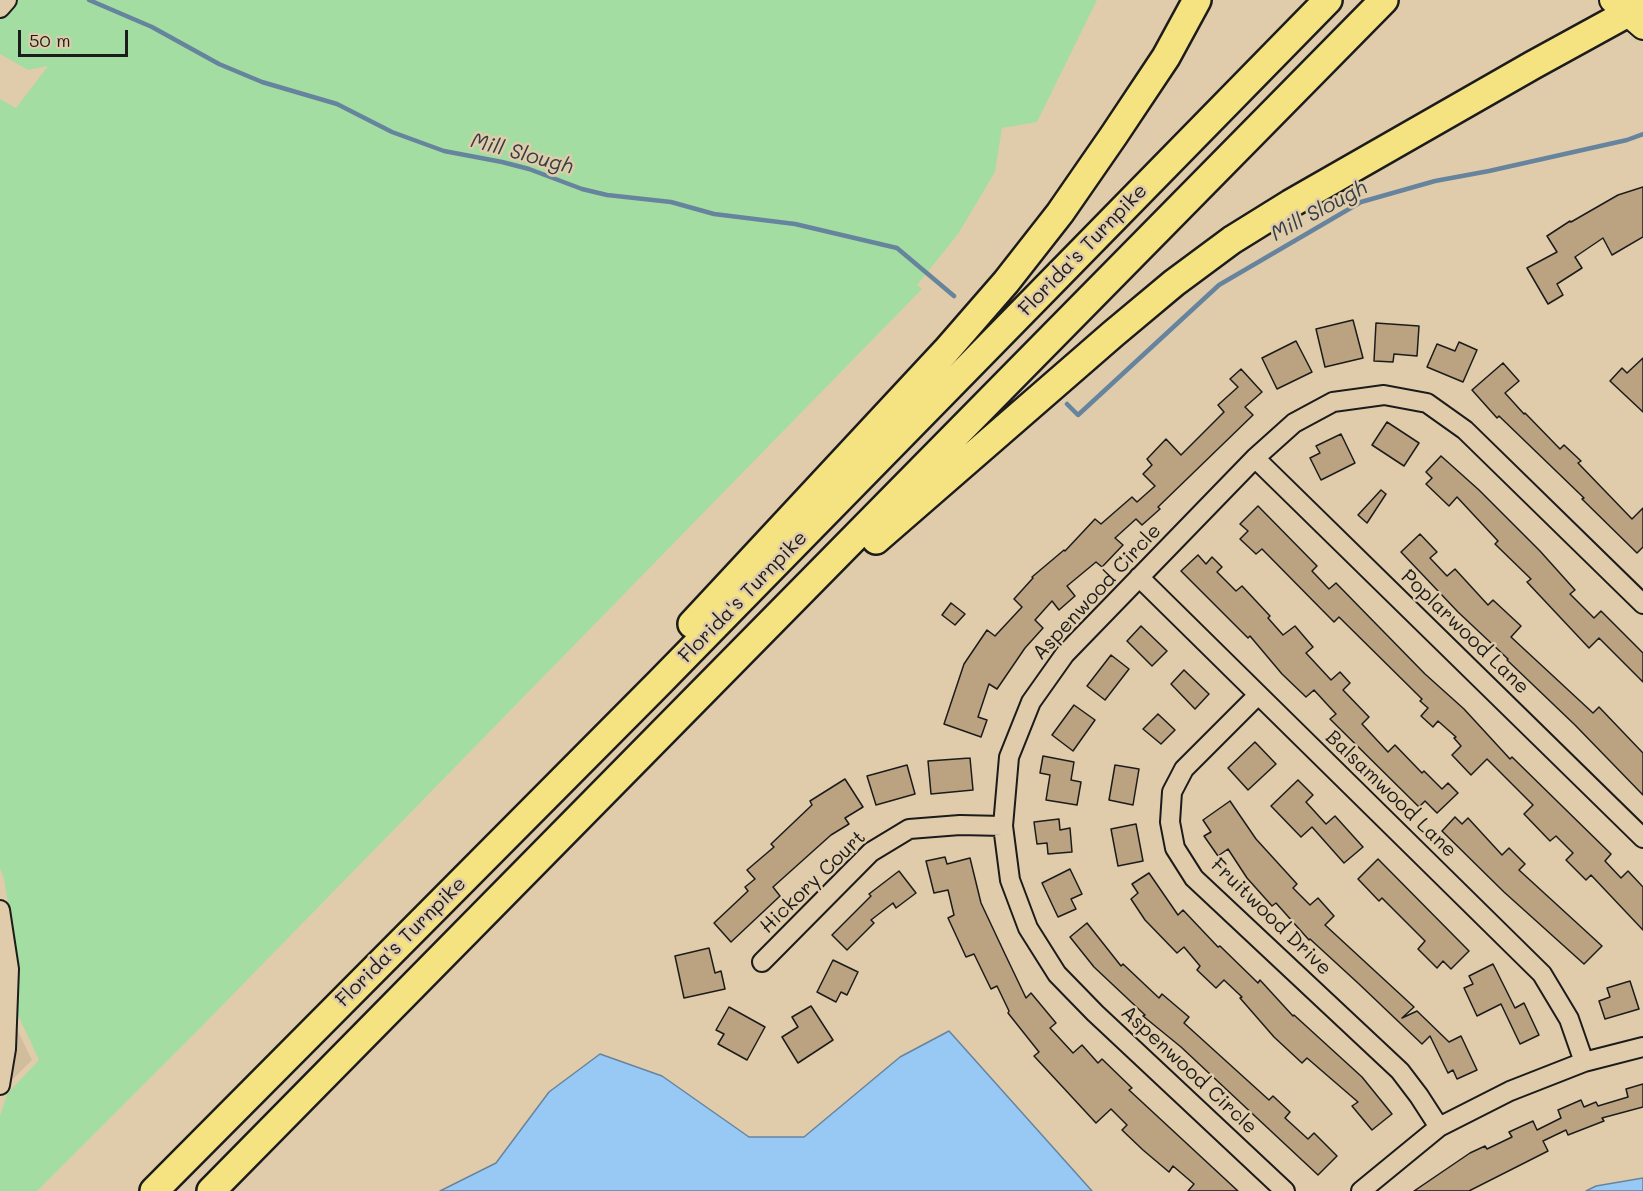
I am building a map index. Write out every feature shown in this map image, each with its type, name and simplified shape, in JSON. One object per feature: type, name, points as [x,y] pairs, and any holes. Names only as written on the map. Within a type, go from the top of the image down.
[{"type":"highway","points":[[412,931],[718,595],[946,351],[1006,282],[1060,213],[1114,135],[1166,57],[1197,0]]},
{"type":"highway","name":"Florida's Turnpike","points":[[154,1191],[659,683],[1328,0]]},
{"type":"highway","name":"Florida's Turnpike","points":[[211,1191],[1384,0]]},
{"type":"highway","points":[[763,631],[840,570],[1174,283],[1233,240],[1290,204],[1630,10]]},
{"type":"street","points":[[0,8],[7,0]]},
{"type":"street","name":"Aspenwood Circle","points":[[1285,1191],[1095,1013],[1057,974],[1028,928],[1010,880],[1003,826],[1009,758],[1031,702],[1065,654],[1255,458],[1294,423],[1333,402],[1384,395],[1426,403],[1465,430],[1643,604]]},
{"type":"street","name":"Poplarwood Lane","points":[[1255,458],[1643,838]]},
{"type":"street","name":"Balsamwood Lane","points":[[1139,577],[1542,974],[1569,1019],[1584,1062]]},
{"type":"street","name":"Fruitwood Drive","points":[[1258,695],[1184,769],[1172,792],[1170,822],[1175,848],[1194,878],[1400,1071],[1439,1127]]},
{"type":"street","name":"Hickory Court","points":[[762,962],[871,852],[909,829],[960,825],[1003,826]]},
{"type":"street","points":[[0,910],[9,969],[6,1050],[0,1085]]},
{"type":"street","points":[[1361,1191],[1439,1127],[1510,1090],[1584,1062],[1643,1047]]},
{"type":"shaded area","points":[[0,995],[32,1060],[0,1092]]},
{"type":"green space","points":[[18,0],[1097,0],[1037,122],[1002,128],[995,172],[958,234],[917,285],[922,289],[207,1021],[37,1191],[0,1191],[0,1116],[7,1094],[39,1060],[16,1011],[18,967],[4,879],[0,868],[0,99],[16,108],[48,66],[28,70],[0,54],[0,19]]},
{"type":"water","points":[[949,1031],[1092,1191],[440,1191],[496,1163],[549,1092],[600,1054],[662,1076],[749,1137],[804,1137],[900,1057]]},
{"type":"water","points":[[1643,1178],[1643,1191],[1586,1191],[1596,1186]]},
{"type":"building","points":[[1643,187],[1643,237],[1612,255],[1603,238],[1575,257],[1582,268],[1557,284],[1563,295],[1548,304],[1527,268],[1557,252],[1547,236],[1618,195]]},
{"type":"building","points":[[1353,320],[1363,358],[1325,367],[1316,329]]},
{"type":"building","points":[[1376,323],[1419,326],[1417,356],[1394,354],[1393,362],[1374,361]]},
{"type":"building","points":[[1296,341],[1312,372],[1277,389],[1262,358]]},
{"type":"building","points":[[1459,342],[1477,350],[1463,382],[1427,367],[1437,344],[1455,351]]},
{"type":"building","points":[[1643,358],[1643,412],[1610,381],[1622,368],[1627,373]]},
{"type":"building","points":[[1503,363],[1519,381],[1505,393],[1524,414],[1560,449],[1564,445],[1581,461],[1578,463],[1632,519],[1643,508],[1643,547],[1637,553],[1499,416],[1497,418],[1472,390]]},
{"type":"building","points":[[1241,369],[1262,392],[1245,407],[1253,415],[1158,507],[1160,509],[1142,525],[1136,519],[1115,538],[1123,545],[1102,567],[1096,562],[1067,586],[1075,596],[1059,610],[1052,601],[1035,620],[1043,628],[1025,648],[997,689],[989,684],[978,717],[987,720],[981,737],[944,724],[964,664],[987,630],[995,636],[1022,607],[1014,599],[1032,577],[1065,551],[1095,519],[1101,524],[1132,497],[1137,502],[1155,486],[1143,474],[1152,465],[1147,459],[1166,439],[1181,455],[1224,412],[1218,405],[1238,387],[1230,379]]},
{"type":"building","points":[[1387,422],[1419,443],[1404,466],[1372,445]]},
{"type":"building","points":[[1341,434],[1355,463],[1321,480],[1310,458],[1320,453],[1316,446]]},
{"type":"building","points":[[1441,456],[1540,551],[1575,590],[1570,594],[1594,618],[1601,611],[1643,653],[1643,682],[1599,638],[1589,648],[1527,582],[1531,579],[1495,544],[1498,541],[1457,497],[1449,506],[1426,484],[1432,478],[1426,472]]},
{"type":"building","points":[[1381,490],[1386,494],[1367,523],[1358,515]]},
{"type":"building","points":[[1258,506],[1317,566],[1312,571],[1329,589],[1336,583],[1425,674],[1464,709],[1510,759],[1512,757],[1611,854],[1605,861],[1621,878],[1628,871],[1643,887],[1643,930],[1591,875],[1586,880],[1566,860],[1573,853],[1556,836],[1550,841],[1524,814],[1533,805],[1487,759],[1471,775],[1452,755],[1461,746],[1454,738],[1456,737],[1438,721],[1433,727],[1421,716],[1428,708],[1420,701],[1422,699],[1339,617],[1334,622],[1262,549],[1256,554],[1240,539],[1248,531],[1240,524]]},
{"type":"building","points":[[1420,534],[1437,552],[1430,558],[1447,576],[1455,569],[1488,605],[1493,600],[1521,626],[1511,637],[1593,713],[1599,707],[1643,753],[1643,795],[1575,725],[1458,612],[1401,552]]},
{"type":"building","points":[[1198,555],[1206,564],[1212,557],[1222,567],[1217,572],[1236,591],[1242,586],[1270,616],[1268,618],[1283,635],[1295,626],[1313,647],[1306,653],[1331,680],[1340,672],[1350,683],[1343,690],[1369,717],[1362,724],[1388,752],[1395,745],[1422,773],[1424,771],[1442,789],[1448,783],[1458,793],[1437,813],[1425,801],[1419,807],[1330,719],[1336,714],[1314,690],[1306,697],[1282,674],[1250,636],[1248,638],[1181,571]]},
{"type":"building","points":[[951,603],[965,614],[955,625],[942,615]]},
{"type":"building","points":[[1141,626],[1167,651],[1152,666],[1127,641]]},
{"type":"building","points":[[1111,655],[1129,669],[1105,700],[1087,686]]},
{"type":"building","points":[[1184,670],[1209,694],[1195,709],[1171,684]]},
{"type":"building","points":[[1074,705],[1095,720],[1073,751],[1052,735]]},
{"type":"building","points":[[1158,714],[1175,730],[1161,744],[1143,729]]},
{"type":"building","points":[[1255,742],[1276,764],[1248,790],[1228,768]]},
{"type":"building","points":[[1043,756],[1074,762],[1071,780],[1081,782],[1077,805],[1046,800],[1050,775],[1040,773]]},
{"type":"building","points":[[970,758],[973,790],[931,794],[928,761]]},
{"type":"building","points":[[907,765],[915,794],[876,805],[867,776]]},
{"type":"building","points":[[1115,765],[1139,769],[1133,805],[1109,800]]},
{"type":"building","points":[[845,779],[863,807],[845,818],[849,824],[831,835],[773,887],[780,896],[731,942],[714,923],[748,891],[745,887],[755,879],[747,870],[774,847],[771,844],[812,805],[810,801]]},
{"type":"building","points":[[1298,780],[1313,795],[1306,802],[1326,824],[1335,816],[1363,847],[1344,863],[1312,827],[1301,837],[1271,806]]},
{"type":"building","points":[[1230,801],[1256,839],[1297,884],[1293,888],[1310,905],[1318,898],[1334,916],[1325,925],[1414,1007],[1402,1018],[1417,1011],[1449,1042],[1461,1036],[1477,1070],[1457,1079],[1453,1070],[1448,1073],[1430,1036],[1422,1044],[1309,940],[1276,903],[1272,906],[1247,878],[1228,849],[1218,856],[1204,836],[1211,832],[1203,820]]},
{"type":"building","points":[[1455,817],[1462,824],[1468,818],[1502,855],[1509,848],[1525,864],[1519,870],[1602,946],[1584,964],[1504,892],[1442,831]]},
{"type":"building","points":[[1059,819],[1060,830],[1070,828],[1072,852],[1048,854],[1047,843],[1037,844],[1034,822]]},
{"type":"building","points":[[1136,824],[1143,861],[1118,866],[1111,829]]},
{"type":"building","points":[[945,857],[947,864],[970,858],[981,903],[1004,952],[1026,998],[1031,993],[1056,1023],[1050,1028],[1073,1053],[1082,1045],[1098,1063],[1102,1059],[1132,1088],[1129,1090],[1238,1191],[1188,1191],[1194,1184],[1173,1166],[1169,1172],[1143,1150],[1122,1130],[1127,1125],[1111,1109],[1096,1123],[1034,1056],[1039,1052],[1008,1013],[997,986],[991,989],[974,954],[966,957],[948,918],[954,915],[948,890],[934,893],[926,861]]},
{"type":"building","points":[[1378,859],[1469,951],[1451,969],[1443,961],[1437,968],[1418,949],[1425,941],[1382,898],[1379,901],[1358,879]]},
{"type":"building","points":[[1070,869],[1082,894],[1071,899],[1076,909],[1058,917],[1042,883]]},
{"type":"building","points":[[899,871],[916,893],[896,908],[893,903],[871,920],[874,923],[847,950],[832,935],[871,896],[869,894]]},
{"type":"building","points":[[1149,873],[1178,915],[1183,910],[1218,947],[1220,946],[1258,983],[1260,980],[1293,1016],[1362,1077],[1392,1114],[1372,1130],[1352,1106],[1358,1102],[1307,1058],[1302,1063],[1274,1037],[1240,998],[1242,997],[1224,980],[1216,988],[1197,970],[1200,966],[1184,947],[1177,953],[1145,920],[1131,899],[1138,893],[1132,884]]},
{"type":"building","points":[[1087,923],[1121,966],[1123,964],[1159,998],[1162,994],[1189,1017],[1184,1023],[1269,1100],[1273,1096],[1290,1112],[1285,1118],[1308,1139],[1314,1133],[1337,1156],[1318,1175],[1181,1047],[1143,1016],[1145,1015],[1094,967],[1070,937]]},
{"type":"building","points":[[709,948],[715,973],[721,971],[725,989],[684,998],[675,956]]},
{"type":"building","points":[[833,960],[858,972],[847,995],[841,992],[836,1002],[817,992]]},
{"type":"building","points":[[1493,964],[1515,1008],[1524,1003],[1539,1035],[1520,1044],[1501,1004],[1477,1016],[1464,988],[1473,984],[1469,976]]},
{"type":"building","points":[[1630,981],[1639,1009],[1605,1019],[1599,1001],[1610,997],[1607,988]]},
{"type":"building","points":[[811,1006],[833,1040],[798,1063],[782,1037],[798,1027],[792,1017]]},
{"type":"building","points":[[729,1007],[765,1027],[747,1060],[718,1044],[724,1034],[716,1030]]},
{"type":"building","points":[[1643,1084],[1643,1107],[1602,1118],[1604,1121],[1568,1135],[1566,1130],[1543,1141],[1548,1151],[1469,1191],[1414,1191],[1470,1153],[1485,1146],[1487,1149],[1512,1137],[1509,1132],[1533,1121],[1537,1130],[1561,1118],[1558,1110],[1581,1100],[1584,1107],[1596,1102],[1598,1106],[1628,1097],[1626,1089]]},
{"type":"waterway","name":"Mill Slough","points":[[89,0],[152,27],[219,64],[262,82],[337,104],[392,132],[444,151],[529,169],[582,189],[607,195],[671,202],[714,214],[795,224],[897,248],[954,296]]},
{"type":"waterway","name":"Mill Slough","points":[[1067,404],[1078,415],[1219,285],[1361,202],[1435,181],[1627,140],[1643,134]]}]
